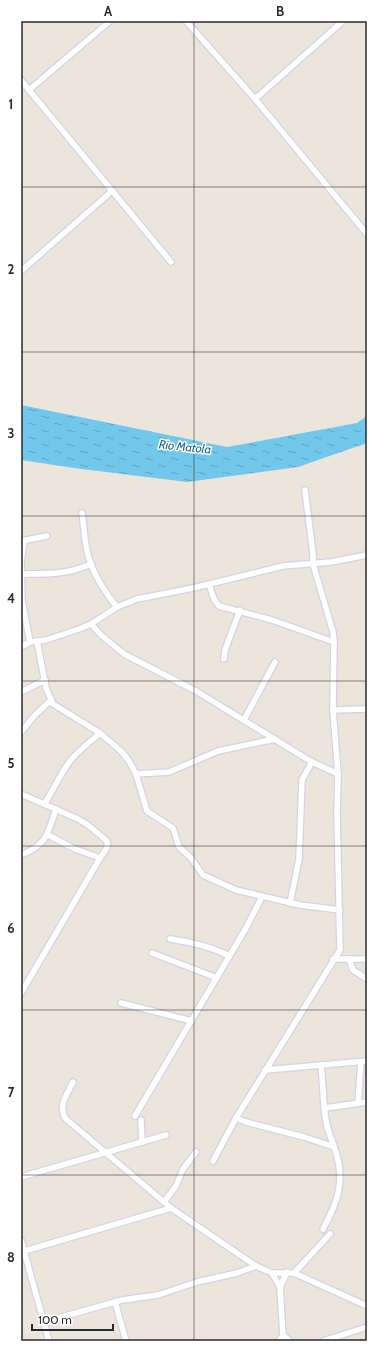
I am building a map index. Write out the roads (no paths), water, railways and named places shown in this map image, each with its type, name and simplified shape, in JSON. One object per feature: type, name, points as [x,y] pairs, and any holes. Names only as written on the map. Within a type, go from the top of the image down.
[{"type":"street","points":[[29,90],[110,21]]},
{"type":"street","points":[[186,21],[255,99],[367,234]]},
{"type":"street","points":[[255,99],[343,21]]},
{"type":"street","points":[[21,80],[171,262]]},
{"type":"street","points":[[21,271],[112,191]]},
{"type":"street","points":[[213,1162],[236,1118],[333,959],[340,950],[337,813],[338,774],[333,710],[334,642],[333,632],[313,564],[305,490]]},
{"type":"street","points":[[82,513],[87,550],[91,564],[96,577],[117,607]]},
{"type":"street","points":[[30,642],[21,592],[23,541],[47,536]]},
{"type":"street","points":[[21,647],[30,642],[46,640],[79,630],[117,607],[137,599],[209,584],[282,566],[313,564],[367,555]]},
{"type":"street","points":[[21,574],[65,573],[80,570],[91,564]]},
{"type":"street","points":[[209,584],[214,599],[219,606],[240,610],[272,620],[334,642]]},
{"type":"street","points":[[224,659],[225,650],[240,610]]},
{"type":"street","points":[[91,624],[101,635],[124,654],[196,691],[312,762],[338,774]]},
{"type":"street","points":[[37,641],[46,688],[53,704],[100,733],[122,752],[136,774],[146,810],[173,828],[179,847],[191,858],[203,875],[236,890],[262,897],[340,910]]},
{"type":"street","points":[[244,720],[275,662]]},
{"type":"street","points":[[21,692],[45,680]]},
{"type":"street","points":[[21,732],[35,715],[51,700]]},
{"type":"street","points":[[333,710],[367,708]]},
{"type":"street","points":[[45,803],[56,787],[71,759],[100,733]]},
{"type":"street","points":[[136,774],[169,772],[218,751],[275,739]]},
{"type":"street","points":[[290,902],[299,859],[302,780],[312,762]]},
{"type":"street","points":[[21,794],[45,803],[88,825],[107,840],[107,848],[21,993]]},
{"type":"street","points":[[21,855],[35,847],[48,835],[56,809]]},
{"type":"street","points":[[48,835],[100,858]]},
{"type":"street","points":[[135,1116],[246,928],[262,897]]},
{"type":"street","points":[[170,939],[200,945],[222,952],[229,956]]},
{"type":"street","points":[[152,953],[216,978]]},
{"type":"street","points":[[333,959],[367,959]]},
{"type":"street","points":[[350,959],[353,970],[367,979]]},
{"type":"street","points":[[121,1003],[192,1021]]},
{"type":"street","points":[[265,1070],[364,1062],[358,1103]]},
{"type":"street","points":[[322,1065],[326,1122],[337,1156],[339,1168],[339,1193],[332,1212],[322,1229]]},
{"type":"street","points":[[73,1082],[62,1105],[62,1113],[66,1119],[171,1208],[256,1266],[272,1273],[294,1273],[367,1306]]},
{"type":"street","points":[[324,1108],[367,1102]]},
{"type":"street","points":[[236,1118],[334,1147]]},
{"type":"street","points":[[141,1120],[142,1142]]},
{"type":"street","points":[[21,1177],[166,1135]]},
{"type":"street","points":[[164,1202],[176,1186],[183,1170],[196,1152]]},
{"type":"street","points":[[22,1252],[171,1208]]},
{"type":"street","points":[[294,1273],[330,1234]]},
{"type":"street","points":[[21,1240],[22,1252],[49,1341]]},
{"type":"street","points":[[44,1322],[122,1300],[158,1295],[197,1282],[238,1274],[256,1266]]},
{"type":"street","points":[[280,1287],[287,1272]]},
{"type":"street","points":[[272,1273],[280,1287],[283,1335],[279,1341]]},
{"type":"street","points":[[115,1302],[126,1341]]},
{"type":"street","points":[[325,1341],[367,1327]]},
{"type":"street","points":[[283,1335],[290,1341]]},
{"type":"water","name":"Rio Matola","points":[[21,405],[227,447],[357,423],[367,416],[367,443],[298,467],[187,482],[21,460]]}]
